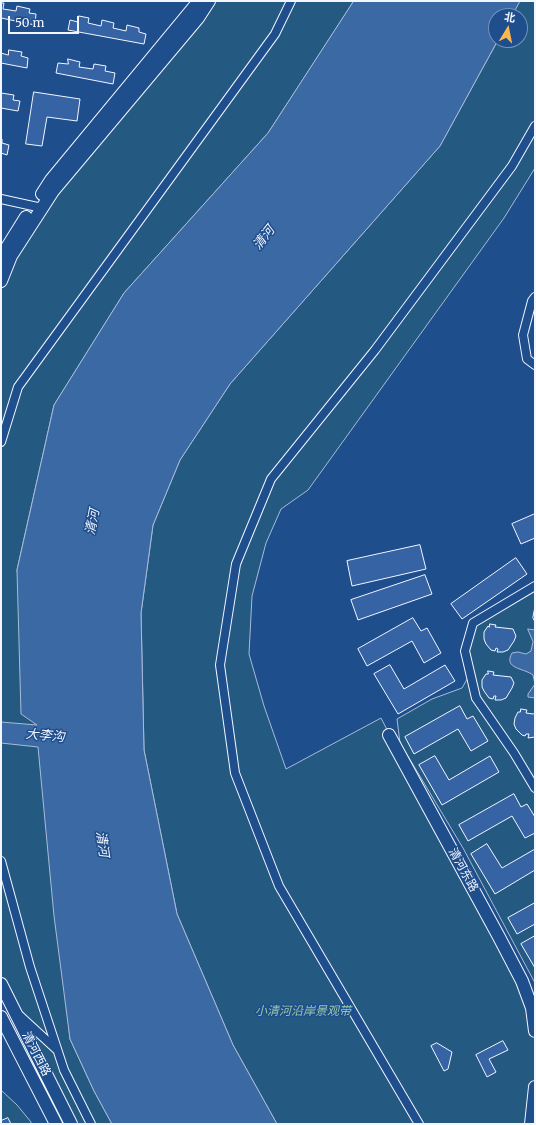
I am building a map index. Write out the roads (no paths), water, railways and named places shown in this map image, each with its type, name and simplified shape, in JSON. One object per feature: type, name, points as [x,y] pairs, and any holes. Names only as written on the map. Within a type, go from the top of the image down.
[{"type":"main road","points":[[1,281],[11,256],[51,180],[199,1]]},
{"type":"main road","points":[[1,257],[38,206],[198,18],[209,1]]},
{"type":"main road","name":"清河东路","points":[[389,735],[522,981],[533,1011],[535,1031]]},
{"type":"main road","name":"清河西路","points":[[1,984],[71,1124]]},
{"type":"main road","points":[[1,1017],[53,1123]]},
{"type":"main road","points":[[531,1124],[535,1087]]},
{"type":"street","points":[[1,442],[18,388],[275,34],[291,1]]},
{"type":"street","points":[[419,1124],[279,886],[235,773],[220,665],[236,564],[271,479],[375,350],[512,166],[535,126]]},
{"type":"street","points":[[1,199],[38,206]]},
{"type":"street","points":[[535,296],[522,335],[527,359],[535,365]]},
{"type":"street","points":[[535,586],[473,623],[465,651],[476,698],[514,753],[535,788]]},
{"type":"street","points":[[1,861],[30,967],[57,1050],[64,1070],[91,1124]]},
{"type":"street","points":[[15,1011],[57,1050]]},
{"type":"water","points":[[354,1],[520,1],[516,8],[488,8],[488,48],[494,48],[440,146],[230,384],[180,460],[153,525],[141,613],[144,750],[177,914],[233,1045],[277,1124],[112,1124],[94,1091],[70,1039],[54,916],[38,747],[1,743],[1,722],[37,725],[21,714],[17,570],[54,405],[124,293],[268,133]]},
{"type":"water","points":[[528,629],[535,630],[535,684],[533,675],[512,665],[510,662],[512,653],[518,652],[526,654],[531,651],[533,642]]},
{"type":"water","points":[[535,684],[535,698],[528,697],[528,694]]},
{"type":"water label","name":"清河","points":[[264,238]]},
{"type":"water label","name":"清河","points":[[93,522]]},
{"type":"water label","name":"大李沟","points":[[45,736]]},
{"type":"water label","name":"清河","points":[[102,844]]},
{"type":"park label","name":"小清河沿岸景观带","points":[[303,1012]]}]
